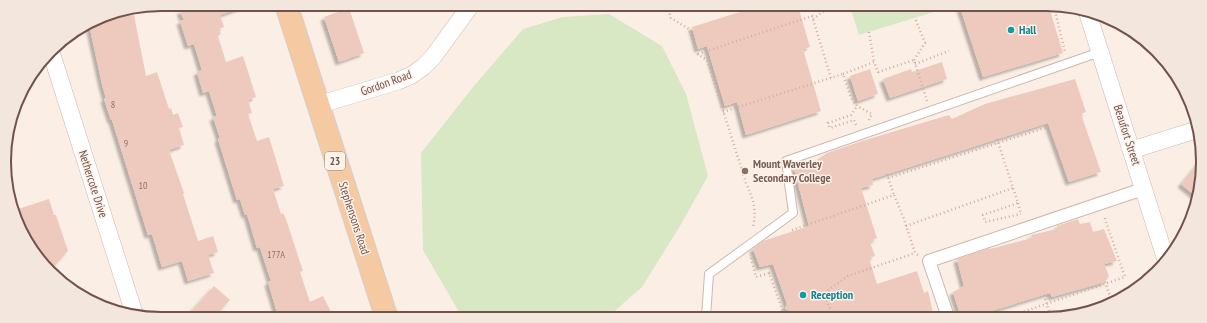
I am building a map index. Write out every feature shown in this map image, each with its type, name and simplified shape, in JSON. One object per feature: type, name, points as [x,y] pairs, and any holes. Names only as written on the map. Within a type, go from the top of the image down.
[{"type":"main road","name":"Stephensons Road","points":[[288,11],[385,312]]},
{"type":"street","name":"Gordon Road","points":[[318,105],[398,81],[412,75],[433,57],[467,11]]},
{"type":"street","name":"Beaufort Street","points":[[1088,17],[1132,150],[1164,254]]},
{"type":"street","name":"Nethercote Drive","points":[[53,57],[133,309]]},
{"type":"street","points":[[1132,150],[1193,131]]},
{"type":"street","points":[[946,312],[929,261],[1143,189]]},
{"type":"lane","points":[[706,312],[710,274],[749,249],[793,213],[786,162],[1100,52]]},
{"type":"path","points":[[669,11],[671,18],[689,29],[697,54],[707,60],[746,183],[754,201],[755,219],[749,249],[756,276],[776,271]]},
{"type":"path","points":[[813,19],[824,11]]},
{"type":"path","points":[[959,11],[980,80],[988,78]]},
{"type":"path","points":[[1055,11],[1066,54]]},
{"type":"path","points":[[697,54],[812,16],[831,78]]},
{"type":"path","points":[[869,32],[874,62],[878,72],[914,60],[925,43],[915,18]]},
{"type":"path","points":[[915,64],[949,51]]},
{"type":"path","points":[[914,60],[927,102]]},
{"type":"path","points":[[723,112],[831,78],[874,62]]},
{"type":"path","points":[[843,74],[851,98],[857,106],[872,114],[869,120]]},
{"type":"path","points":[[857,106],[851,115],[828,123],[830,128],[854,120],[857,130]]},
{"type":"path","points":[[888,178],[1048,127],[1064,171]]},
{"type":"path","points":[[997,139],[1026,228]]},
{"type":"path","points":[[832,312],[825,298],[827,291],[848,276],[914,253],[887,174]]},
{"type":"path","points":[[906,226],[1014,188]]},
{"type":"path","points":[[820,220],[894,195]]},
{"type":"path","points":[[1018,203],[983,215],[985,222],[1021,214]]},
{"type":"path","points":[[1023,312],[1125,278],[1104,216],[1097,219]]},
{"type":"path","points":[[769,273],[782,312]]},
{"type":"path","points":[[1105,282],[1110,297]]},
{"type":"path","points":[[1044,295],[1049,312]]},
{"type":"green space","points":[[852,11],[937,11],[859,35]]},
{"type":"green space","points":[[609,14],[662,46],[686,94],[708,176],[680,226],[642,287],[614,312],[459,312],[423,250],[421,153],[473,87],[523,29],[563,17]]},
{"type":"building","points":[[180,11],[232,11],[220,15],[224,27],[219,29],[221,34],[218,36],[226,62],[243,56],[256,97],[248,100],[252,113],[248,114],[257,141],[269,137],[284,186],[273,189],[281,214],[283,213],[286,219],[303,271],[300,272],[310,302],[323,296],[331,312],[277,312],[268,282],[271,281],[260,247],[257,248],[247,214],[245,215],[240,199],[237,200],[218,139],[220,138],[213,117],[217,116],[209,91],[203,93],[197,72],[202,70],[194,44],[188,46],[180,21],[184,20]]},
{"type":"building","points":[[341,11],[350,11],[364,53],[339,62],[324,17]]},
{"type":"building","points":[[743,11],[799,11],[810,47],[803,49],[821,111],[746,135],[737,102],[725,106],[707,46],[698,49],[692,27]]},
{"type":"building","name":"Hall","points":[[961,11],[1050,11],[1063,53],[983,77]]},
{"type":"building","points":[[134,14],[146,76],[157,72],[169,109],[171,108],[173,115],[178,113],[183,127],[179,128],[184,145],[169,150],[184,193],[183,194],[198,241],[213,236],[218,252],[208,255],[214,273],[188,281],[182,261],[162,267],[152,234],[148,235],[104,99],[106,98],[90,29],[104,22]]},
{"type":"building","points":[[942,62],[947,79],[890,98],[883,79],[911,69],[912,72]]},
{"type":"building","points":[[870,69],[878,94],[858,101],[850,76]]},
{"type":"building","points":[[1075,79],[1086,112],[1081,114],[1101,172],[1069,182],[1048,123],[872,179],[873,185],[861,188],[877,238],[870,242],[875,256],[869,258],[877,284],[917,271],[924,293],[928,291],[933,312],[793,312],[785,309],[787,304],[773,264],[760,267],[753,249],[763,241],[809,226],[794,168],[817,160],[827,153],[862,141],[949,115],[952,119],[985,104]]},
{"type":"building","points":[[1196,166],[1192,193],[1181,184]]},
{"type":"building","points":[[49,199],[68,251],[54,267],[31,237],[19,209]]},
{"type":"building","points":[[1078,219],[1080,224],[1090,222],[1093,232],[1104,229],[1117,261],[1104,264],[1109,276],[1105,282],[1052,297],[1050,293],[988,312],[970,312],[969,310],[959,312],[953,292],[964,286],[957,259],[990,248],[1032,238],[1031,235],[1057,229],[1057,226]]},
{"type":"building","points":[[214,286],[230,300],[219,312],[191,312]]},
{"type":"place","name":"Hall","points":[[1011,30]]},
{"type":"place","name":"Mount Waverley Secondary College","points":[[745,171]]},
{"type":"place","name":"Reception","points":[[803,295]]}]
